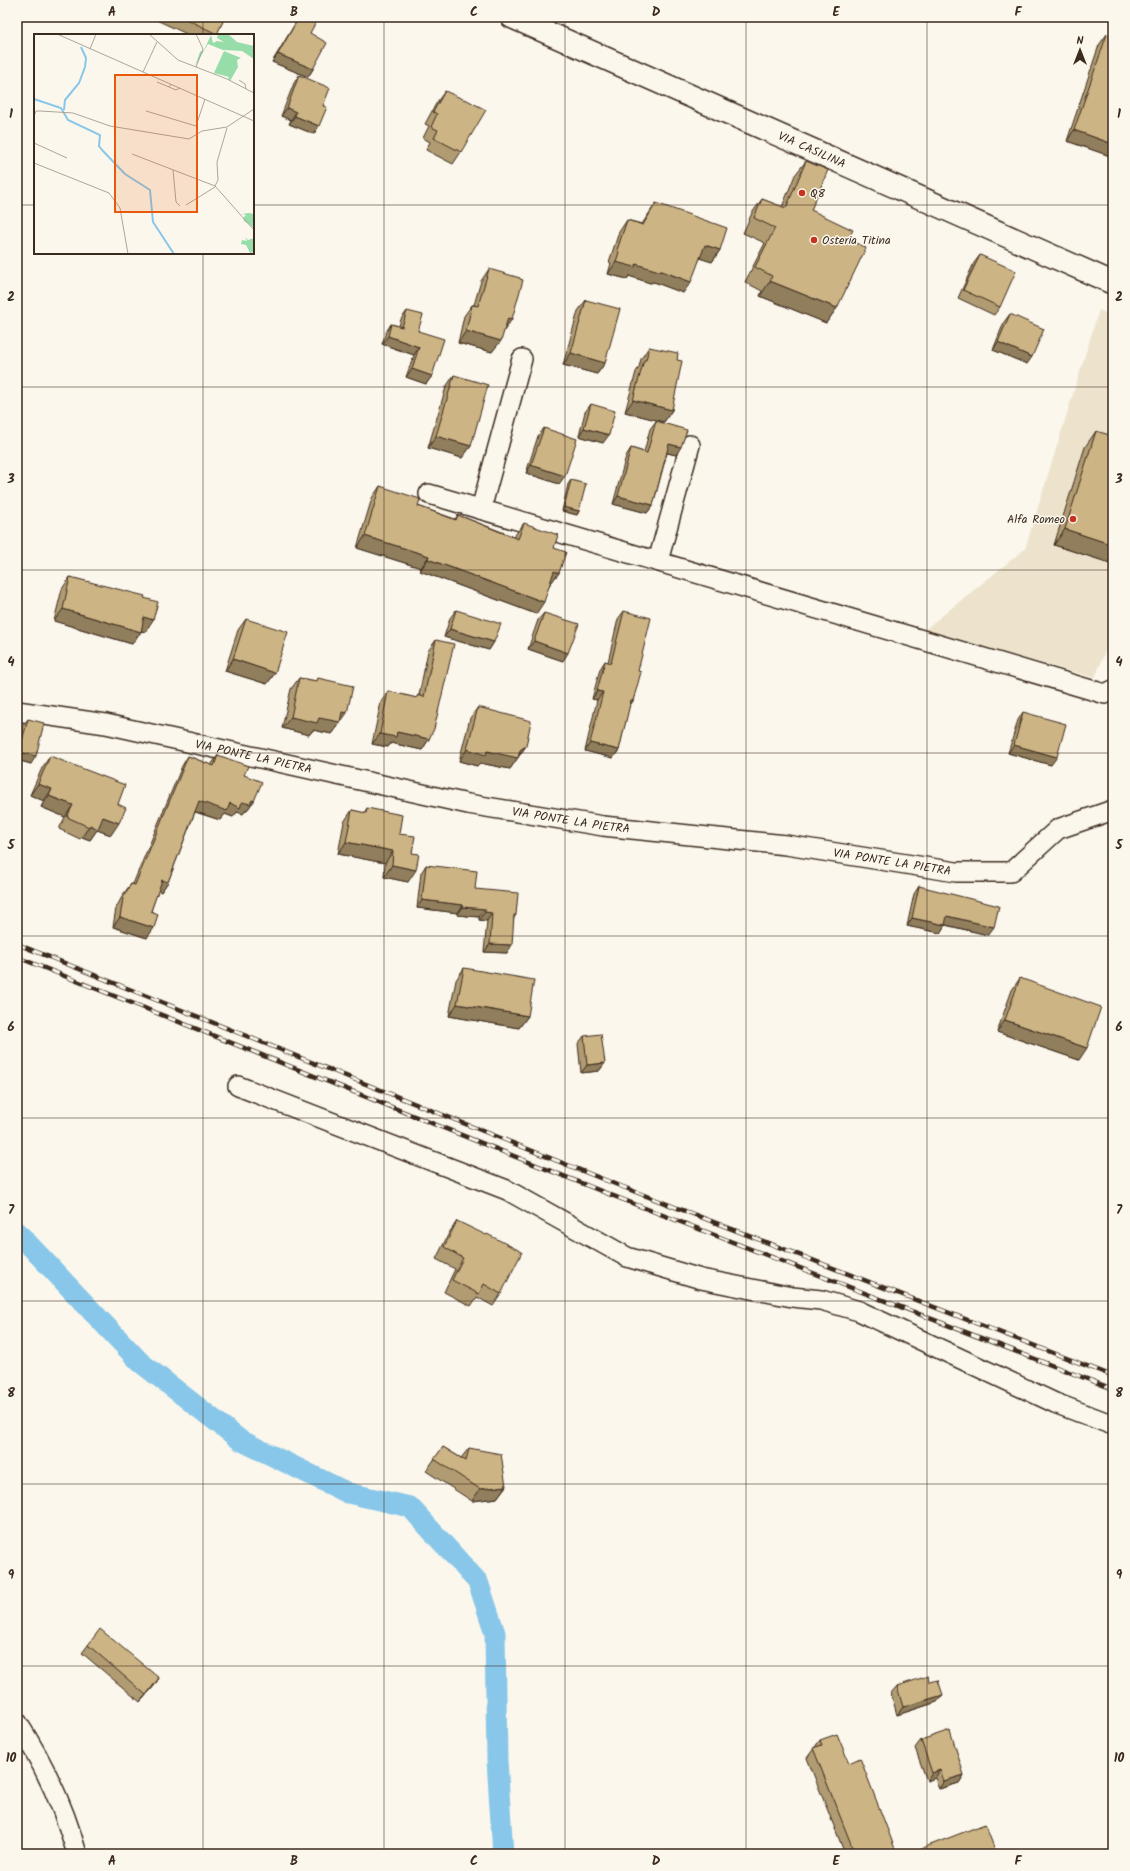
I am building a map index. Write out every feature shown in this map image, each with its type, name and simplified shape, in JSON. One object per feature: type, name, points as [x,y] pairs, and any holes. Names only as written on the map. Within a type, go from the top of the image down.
[{"type":"main road","name":"VIA CASILINA","points":[[512,17],[1113,283]]},
{"type":"street","points":[[481,509],[522,359]]},
{"type":"street","points":[[658,561],[690,445]]},
{"type":"street","points":[[429,494],[1104,694],[1113,690]]},
{"type":"street","name":"VIA PONTE LA PIETRA","points":[[17,711],[106,724],[468,804],[603,826],[786,845],[956,872],[1011,872],[1058,829],[1113,810]]},
{"type":"street","points":[[238,1086],[507,1190],[627,1257],[701,1279],[792,1297],[821,1300],[859,1311],[1055,1403],[1113,1426]]},
{"type":"street","points":[[17,1722],[38,1756],[68,1823],[77,1854]]},
{"type":"shaded area","name":"Alfa Romeo","points":[[1099,310],[1113,316],[1113,631],[1095,678],[923,631],[1025,549]]},
{"type":"building","points":[[182,17],[225,17],[217,34]]},
{"type":"building","points":[[299,17],[306,17],[316,22],[310,33],[327,43],[313,69],[278,54]]},
{"type":"building","points":[[1107,34],[1113,36],[1113,144],[1074,130]]},
{"type":"building","points":[[299,75],[330,88],[323,106],[327,107],[319,126],[295,116],[296,112],[287,108]]},
{"type":"building","points":[[445,91],[486,110],[461,152],[434,138],[438,130],[431,127],[437,114],[433,112]]},
{"type":"building","points":[[806,161],[828,170],[811,210],[853,230],[848,239],[866,248],[837,308],[770,281],[772,276],[755,267],[775,228],[754,218],[762,199],[786,208]]},
{"type":"building","points":[[656,203],[727,228],[720,250],[705,245],[691,282],[662,271],[636,264],[635,267],[616,262],[619,252],[617,250],[627,220],[643,225]]},
{"type":"building","points":[[980,255],[1016,271],[1000,307],[963,290]]},
{"type":"building","points":[[489,269],[523,280],[512,319],[508,318],[501,341],[466,331],[472,305],[478,306]]},
{"type":"building","points":[[586,300],[620,309],[605,363],[571,353]]},
{"type":"building","points":[[407,311],[423,315],[418,331],[444,339],[432,376],[412,369],[419,347],[388,336],[391,324],[402,327]]},
{"type":"building","points":[[1010,314],[1044,329],[1032,357],[998,342]]},
{"type":"building","points":[[649,347],[678,353],[677,360],[682,361],[672,410],[633,400]]},
{"type":"building","points":[[454,375],[488,385],[471,446],[436,436]]},
{"type":"building","points":[[591,404],[615,411],[609,435],[584,428]]},
{"type":"building","points":[[656,421],[687,430],[681,447],[669,444],[653,505],[618,496],[631,448],[647,453]]},
{"type":"building","points":[[544,428],[577,439],[565,476],[531,465]]},
{"type":"building","points":[[1096,431],[1113,436],[1113,545],[1065,529]]},
{"type":"building","points":[[571,480],[586,484],[579,511],[564,507]]},
{"type":"building","points":[[380,486],[420,499],[418,506],[456,520],[458,515],[518,539],[524,523],[558,535],[554,548],[566,552],[559,573],[554,571],[544,602],[428,559],[429,556],[365,536]]},
{"type":"building","points":[[70,577],[145,596],[144,598],[158,602],[153,620],[144,617],[141,632],[63,609]]},
{"type":"building","points":[[456,610],[501,624],[494,642],[450,629]]},
{"type":"building","points":[[624,611],[651,618],[638,671],[641,672],[633,701],[631,700],[619,750],[590,743],[603,692],[597,691],[605,661],[611,663]]},
{"type":"building","points":[[544,613],[579,624],[568,653],[534,641]]},
{"type":"building","points":[[246,619],[288,632],[275,673],[233,659]]},
{"type":"building","points":[[436,640],[454,644],[434,729],[429,739],[397,732],[396,737],[380,734],[388,691],[417,698],[418,695],[424,697]]},
{"type":"building","points":[[299,678],[317,681],[318,678],[353,686],[347,713],[342,712],[340,722],[319,718],[317,723],[291,717]]},
{"type":"building","points":[[478,707],[531,721],[526,746],[520,750],[518,758],[487,751],[486,755],[467,749]]},
{"type":"building","points":[[1023,712],[1066,724],[1057,757],[1014,745]]},
{"type":"building","points":[[28,719],[44,723],[36,756],[19,752]]},
{"type":"building","points":[[218,755],[248,766],[244,775],[262,782],[254,801],[252,800],[250,804],[242,802],[240,808],[230,803],[227,811],[199,801],[168,882],[162,880],[151,911],[158,914],[154,928],[120,917],[123,898],[131,884],[135,885],[188,756],[214,766]]},
{"type":"building","points":[[50,756],[125,785],[118,804],[126,808],[119,823],[103,817],[98,829],[90,825],[89,827],[67,817],[73,805],[49,796],[52,789],[38,784]]},
{"type":"building","points":[[367,808],[402,815],[399,834],[415,836],[412,853],[419,854],[416,870],[392,865],[393,851],[346,842],[352,810],[366,813]]},
{"type":"building","points":[[426,865],[477,871],[475,889],[518,893],[516,915],[514,915],[512,945],[490,944],[492,913],[485,912],[485,909],[422,900]]},
{"type":"building","points":[[919,886],[999,906],[994,927],[947,916],[945,925],[912,918]]},
{"type":"building","points":[[464,968],[534,980],[528,1016],[457,1004]]},
{"type":"building","points":[[1020,978],[1101,1007],[1087,1048],[1005,1020]]},
{"type":"building","points":[[601,1034],[605,1063],[587,1065],[584,1036]]},
{"type":"building","points":[[457,1221],[522,1252],[501,1294],[484,1284],[479,1294],[452,1280],[463,1258],[444,1247]]},
{"type":"building","points":[[443,1447],[466,1461],[469,1448],[501,1454],[506,1486],[480,1489],[434,1459]]},
{"type":"building","points":[[100,1629],[159,1678],[146,1695],[88,1645]]},
{"type":"building","points":[[928,1676],[929,1682],[938,1680],[943,1695],[903,1707],[897,1686]]},
{"type":"building","points":[[950,1730],[964,1775],[944,1781],[940,1770],[932,1773],[921,1740]]},
{"type":"building","points":[[837,1734],[849,1763],[860,1758],[897,1854],[855,1854],[813,1748],[822,1745],[820,1740]]},
{"type":"building","points":[[985,1824],[995,1850],[983,1854],[907,1854]]},
{"type":"waterway","points":[[17,1232],[140,1362],[240,1440],[348,1493],[410,1507],[478,1582],[495,1633],[497,1760],[503,1854]]},
{"type":"railway","points":[[17,944],[610,1182],[1113,1376]]},
{"type":"railway","points":[[17,957],[611,1195],[1113,1389]]},
{"type":"place","name":"Q8","points":[[802,193]]},
{"type":"place","name":"Osteria Titina","points":[[814,240]]},
{"type":"place","name":"Alfa Romeo","points":[[1073,519]]}]
